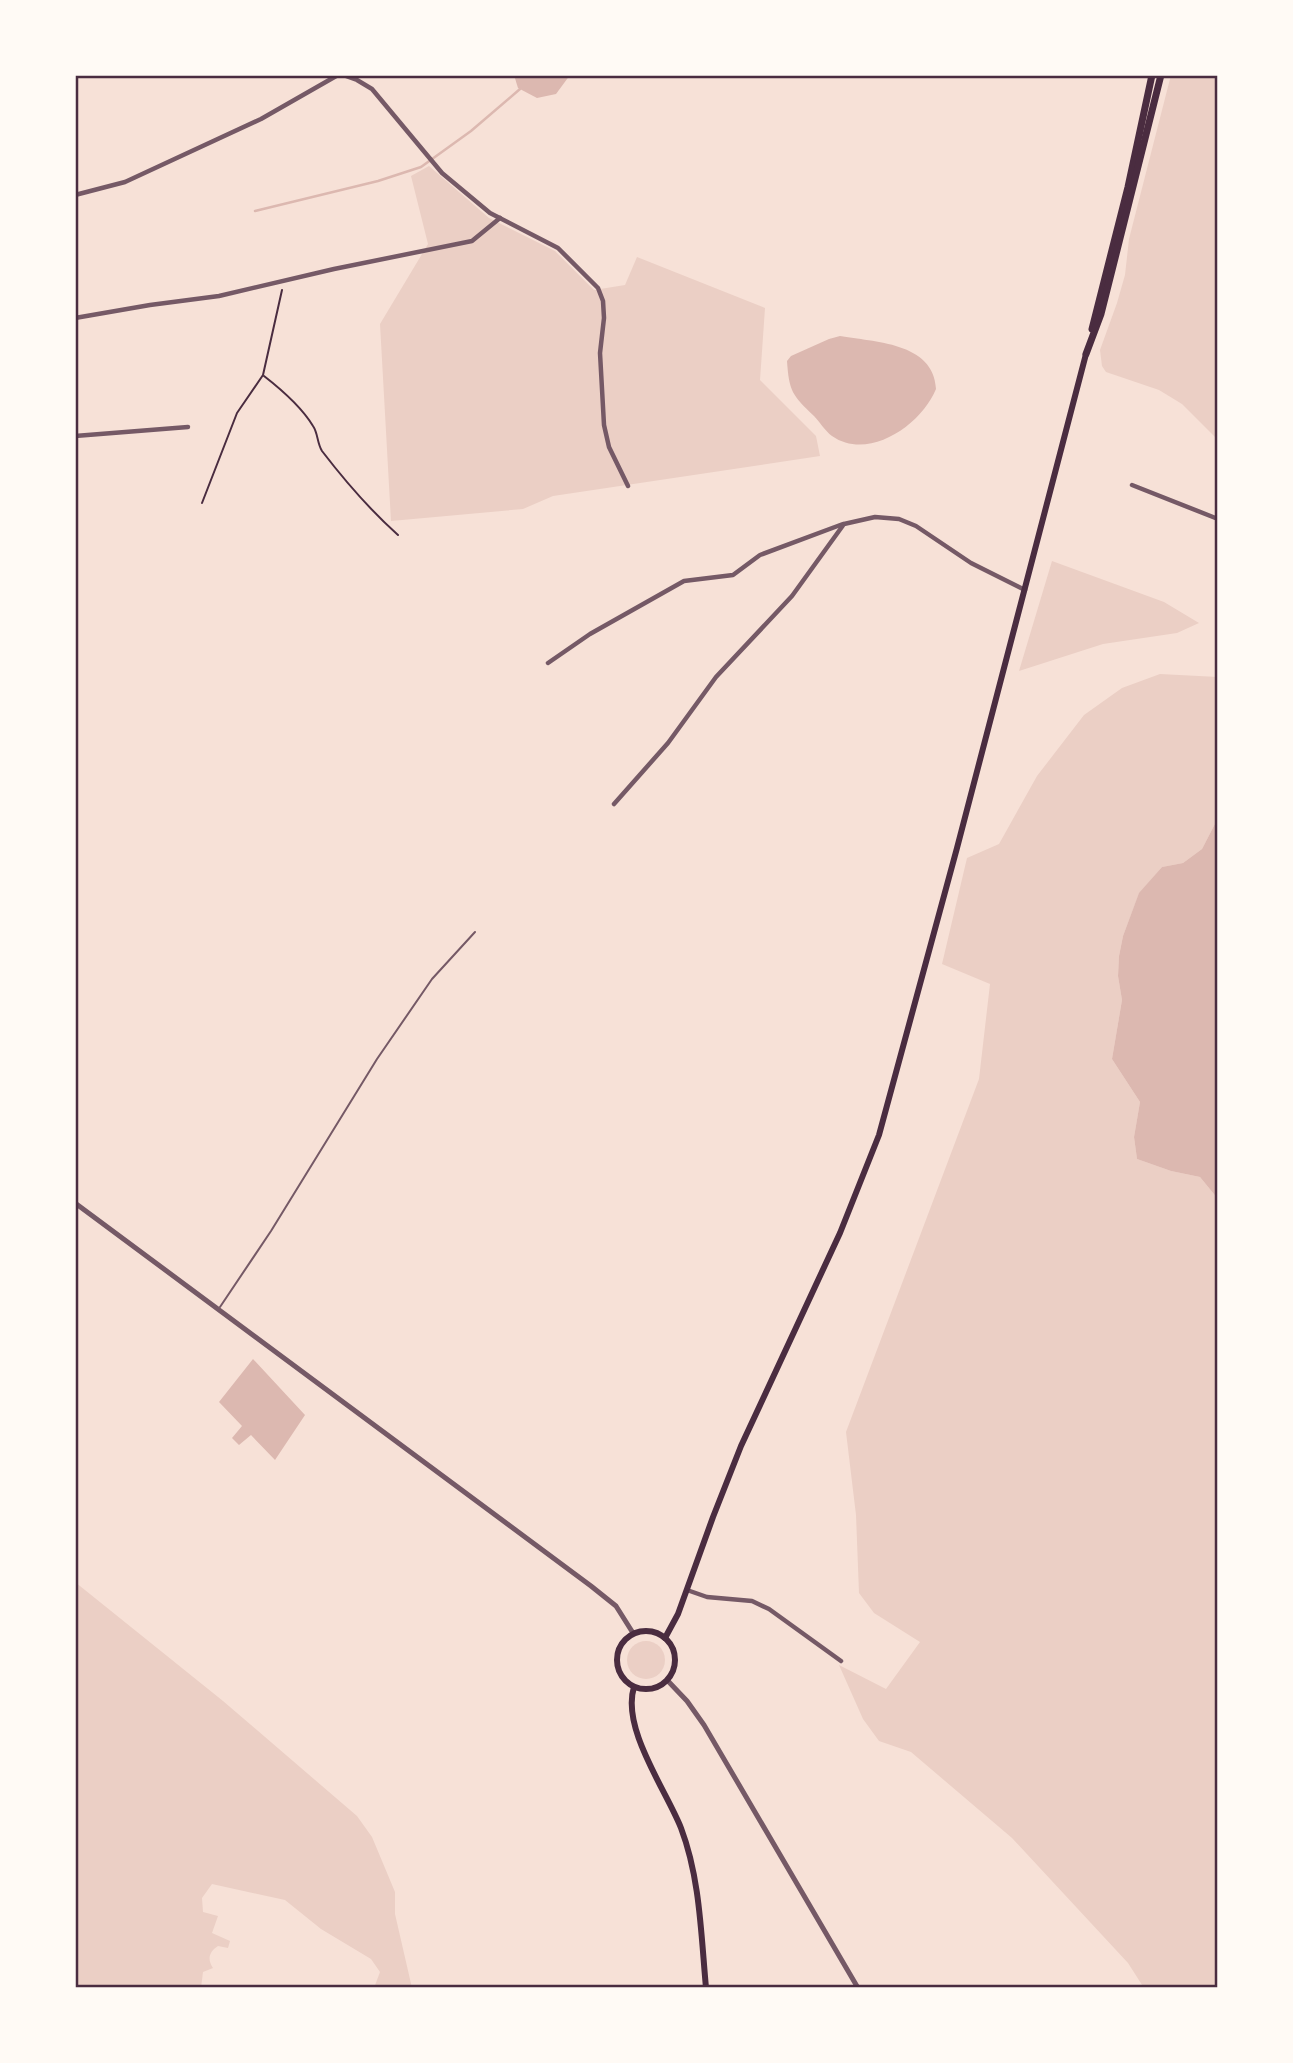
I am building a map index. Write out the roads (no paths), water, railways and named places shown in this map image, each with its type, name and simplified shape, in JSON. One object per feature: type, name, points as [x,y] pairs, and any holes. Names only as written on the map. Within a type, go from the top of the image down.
[{"type":"highway","points":[[1086,354],[1128,187],[1152,75]]},
{"type":"highway","points":[[1086,354],[1101,314],[1161,75]]},
{"type":"main road","points":[[665,1638],[673,1627],[741,1446],[835,1244],[879,1135],[1026,590],[1086,354]]},
{"type":"main road","points":[[649,1631],[665,1638],[670,1644],[675,1661],[667,1680],[650,1688],[634,1687],[626,1682],[617,1665],[620,1647],[633,1633],[649,1631]]},
{"type":"main road","points":[[634,1687],[632,1708],[639,1737],[675,1815],[690,1858],[706,1988]]},
{"type":"street","points":[[75,195],[125,182],[261,120],[341,75],[357,80],[372,89],[443,173],[500,218],[558,248],[598,288],[603,301],[604,318],[600,353],[604,425],[609,447],[628,486]]},
{"type":"street","points":[[75,318],[219,296],[472,241],[500,218]]},
{"type":"street","points":[[75,436],[187,426]]},
{"type":"street","points":[[1132,485],[1218,519]]},
{"type":"street","points":[[548,663],[590,634],[684,581],[733,575],[760,555],[844,524],[875,517],[899,519],[916,526],[971,563],[1026,590]]},
{"type":"street","points":[[614,804],[668,743],[716,677],[792,596],[844,524]]},
{"type":"street","points":[[75,1203],[591,1586],[616,1606],[633,1633]]},
{"type":"street","points":[[687,1590],[707,1597],[752,1601],[769,1609],[841,1661]]},
{"type":"street","points":[[667,1680],[687,1701],[703,1724],[858,1988]]},
{"type":"lane","points":[[219,1309],[271,1231],[377,1059],[432,979],[475,932]]},
{"type":"waterway","points":[[255,211],[378,181],[421,167],[471,131],[520,89]]}]
